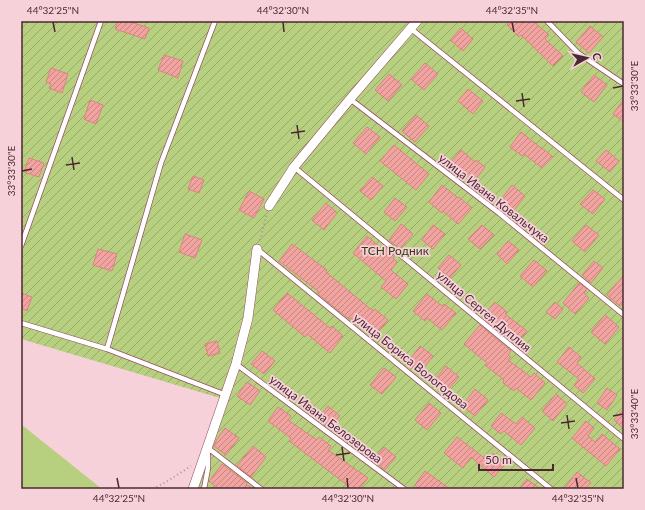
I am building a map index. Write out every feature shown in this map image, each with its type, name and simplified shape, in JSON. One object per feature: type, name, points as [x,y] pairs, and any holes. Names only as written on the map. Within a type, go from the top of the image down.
[{"type":"street","points":[[269,206],[294,167],[350,98],[417,21]]},
{"type":"street","points":[[193,489],[236,364],[248,318],[257,249]]},
{"type":"lane","points":[[21,246],[101,21]]},
{"type":"lane","points":[[107,349],[161,163],[215,21]]},
{"type":"lane","points":[[546,21],[578,53],[624,84]]},
{"type":"lane","points":[[410,28],[624,200]]},
{"type":"lane","name":"улица Ивана Ковальчука","points":[[350,98],[499,212],[624,315]]},
{"type":"lane","name":"улица Сергея Дуплия","points":[[294,167],[624,439]]},
{"type":"lane","name":"улица Бориса Вологодова","points":[[257,249],[551,489]]},
{"type":"lane","points":[[21,323],[107,349],[226,395]]},
{"type":"lane","name":"улица Ивана Белозерова","points":[[236,364],[404,489]]},
{"type":"lane","points":[[204,489],[208,468],[208,448]]},
{"type":"lane","points":[[208,448],[261,489]]},
{"type":"path","points":[[257,249],[269,206]]},
{"type":"path","points":[[153,489],[204,457]]},
{"type":"green space","name":"ТСН Родник","points":[[21,21],[624,21],[624,489],[188,489],[220,398],[21,339]]},
{"type":"green space","points":[[21,422],[22,425],[102,489],[21,489]]},
{"type":"building","points":[[118,21],[127,21],[149,28],[145,39],[115,29]]},
{"type":"building","points":[[511,21],[533,21],[549,35],[545,39],[563,56],[553,66],[521,35],[519,37],[507,25]]},
{"type":"building","points":[[590,26],[603,37],[589,53],[576,42]]},
{"type":"building","points":[[461,28],[473,39],[463,51],[450,40]]},
{"type":"building","points":[[164,55],[183,61],[178,78],[158,70]]},
{"type":"building","points":[[425,63],[438,74],[424,90],[411,79]]},
{"type":"building","points":[[51,68],[68,74],[62,93],[49,88],[51,84],[46,82]]},
{"type":"building","points":[[389,74],[402,85],[388,101],[375,90]]},
{"type":"building","points":[[594,75],[607,85],[594,102],[581,92]]},
{"type":"building","points":[[468,89],[483,101],[473,114],[458,101]]},
{"type":"building","points":[[624,99],[624,122],[613,114]]},
{"type":"building","points":[[90,100],[103,105],[96,124],[84,119]]},
{"type":"building","points":[[416,115],[429,126],[415,142],[402,131]]},
{"type":"building","points":[[367,127],[380,137],[366,154],[353,143]]},
{"type":"building","points":[[521,132],[553,157],[542,168],[524,154],[522,156],[510,147]]},
{"type":"building","points":[[394,145],[429,174],[416,190],[380,161]]},
{"type":"building","points":[[461,150],[475,162],[476,160],[485,167],[473,183],[463,175],[460,178],[447,167]]},
{"type":"building","points":[[606,150],[619,161],[610,172],[596,161]]},
{"type":"building","points":[[29,158],[44,163],[39,177],[24,172]]},
{"type":"building","points":[[193,176],[204,180],[199,193],[188,189]]},
{"type":"building","points":[[372,177],[383,186],[371,200],[360,191]]},
{"type":"building","points":[[442,185],[472,208],[458,224],[443,211],[442,213],[429,202]]},
{"type":"building","points":[[512,185],[525,196],[512,213],[499,202]]},
{"type":"building","points":[[593,190],[605,199],[593,214],[580,204]]},
{"type":"building","points":[[249,191],[264,199],[254,218],[239,210]]},
{"type":"building","points":[[395,198],[407,207],[395,221],[384,212]]},
{"type":"building","points":[[326,203],[337,213],[324,230],[312,220]]},
{"type":"building","points":[[401,224],[413,234],[400,249],[389,240]]},
{"type":"building","points":[[433,225],[445,234],[433,249],[422,240]]},
{"type":"building","points":[[482,225],[494,235],[480,249],[468,239]]},
{"type":"building","points":[[586,225],[599,235],[585,252],[572,241]]},
{"type":"building","points":[[185,234],[202,240],[195,258],[179,252]]},
{"type":"building","points":[[367,236],[382,249],[384,246],[395,255],[393,258],[397,262],[391,270],[408,284],[396,299],[381,287],[386,281],[353,253]]},
{"type":"building","points":[[508,241],[519,250],[507,264],[497,254]]},
{"type":"building","points":[[292,244],[327,270],[326,272],[373,311],[375,309],[388,320],[374,337],[351,318],[349,319],[318,294],[319,292],[279,261]]},
{"type":"building","points":[[98,249],[117,254],[112,271],[93,265]]},
{"type":"building","points":[[449,255],[461,265],[450,278],[438,268]]},
{"type":"building","points":[[534,260],[547,271],[533,287],[520,276]]},
{"type":"building","points":[[594,261],[603,268],[591,283],[582,275]]},
{"type":"building","points":[[624,275],[624,302],[620,306],[607,295]]},
{"type":"building","points":[[579,283],[587,289],[584,293],[589,298],[575,314],[563,303]]},
{"type":"building","points":[[21,293],[32,297],[27,311],[21,308]]},
{"type":"building","points":[[287,293],[330,328],[332,326],[343,336],[330,353],[307,334],[305,337],[273,310]]},
{"type":"building","points":[[427,294],[442,306],[444,304],[456,313],[442,330],[427,318],[425,321],[413,311]]},
{"type":"building","points":[[495,302],[507,312],[505,314],[527,331],[516,345],[484,319],[485,318],[483,316]]},
{"type":"building","points":[[555,302],[563,309],[555,319],[546,312]]},
{"type":"building","points":[[605,315],[619,327],[605,344],[591,332]]},
{"type":"building","points":[[480,325],[511,351],[508,355],[511,357],[508,360],[531,377],[534,373],[545,383],[531,400],[516,388],[514,391],[503,383],[504,380],[485,365],[487,363],[464,344]]},
{"type":"building","points":[[217,341],[220,353],[208,356],[205,344]]},
{"type":"building","points":[[420,346],[433,356],[420,373],[407,363]]},
{"type":"building","points":[[569,347],[581,357],[577,363],[595,379],[583,393],[574,385],[579,379],[557,362]]},
{"type":"building","points":[[262,351],[275,361],[264,374],[251,364]]},
{"type":"building","points":[[446,366],[459,377],[445,393],[432,383]]},
{"type":"building","points":[[384,368],[396,377],[382,394],[370,385]]},
{"type":"building","points":[[247,382],[260,391],[250,405],[237,396]]},
{"type":"building","points":[[607,388],[617,395],[607,410],[597,403]]},
{"type":"building","points":[[475,389],[488,400],[475,416],[462,406]]},
{"type":"building","points":[[556,394],[567,404],[553,421],[542,411]]},
{"type":"building","points":[[429,403],[441,413],[427,430],[415,420]]},
{"type":"building","points":[[328,406],[340,416],[329,429],[317,419]]},
{"type":"building","points":[[278,407],[291,416],[288,420],[317,440],[319,437],[331,446],[328,450],[368,478],[359,489],[351,489],[289,441],[291,438],[268,421]]},
{"type":"building","points":[[624,409],[624,429],[614,420]]},
{"type":"building","points":[[501,413],[516,424],[522,417],[535,428],[521,445],[504,431],[501,434],[491,426]]},
{"type":"building","points":[[586,421],[594,428],[588,436],[595,442],[602,434],[620,449],[606,466],[572,438]]},
{"type":"building","points":[[225,428],[239,438],[226,455],[214,446]]},
{"type":"building","points":[[457,437],[487,460],[493,453],[505,464],[494,477],[471,457],[463,468],[444,453]]},
{"type":"building","points":[[253,446],[266,457],[251,477],[237,466]]},
{"type":"building","points":[[384,447],[396,457],[385,470],[373,460]]},
{"type":"building","points":[[222,464],[253,489],[219,489],[209,481]]},
{"type":"building","points":[[425,471],[450,489],[419,489],[415,485]]},
{"type":"building","points":[[577,472],[591,483],[585,489],[564,489]]},
{"type":"building","points":[[527,479],[540,489],[519,489]]}]
